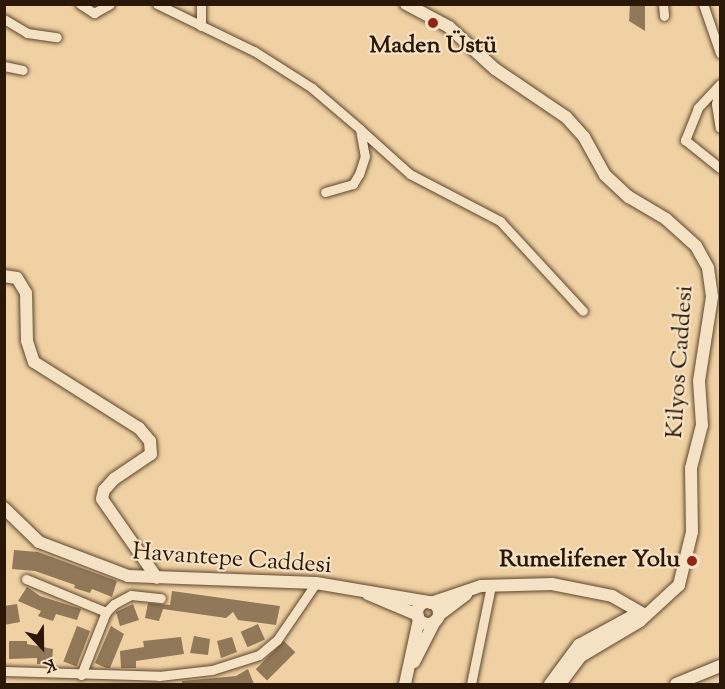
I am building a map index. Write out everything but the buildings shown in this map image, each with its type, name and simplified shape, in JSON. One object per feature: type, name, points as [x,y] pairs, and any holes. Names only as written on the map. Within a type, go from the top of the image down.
[{"type":"street","points":[[80,4],[94,13],[110,4]]},
{"type":"street","points":[[157,4],[254,51],[312,88],[410,174],[500,221],[583,311]]},
{"type":"street","points":[[201,4],[201,26]]},
{"type":"street","name":"Kilyos Caddesi","points":[[406,4],[448,27],[495,69],[566,117],[584,137],[605,175],[629,197],[666,219],[696,246],[708,268],[712,297],[699,381],[702,425],[691,468],[690,544],[680,577],[644,614],[580,656],[560,684]]},
{"type":"street","points":[[663,4],[664,16]]},
{"type":"street","points":[[703,4],[720,53]]},
{"type":"street","points":[[4,19],[27,33],[57,38]]},
{"type":"street","points":[[4,66],[23,70]]},
{"type":"street","points":[[720,85],[716,104],[720,128]]},
{"type":"street","points":[[720,85],[699,108],[685,140],[720,168]]},
{"type":"street","points":[[325,192],[353,184],[359,174],[365,156],[360,129]]},
{"type":"street","points":[[4,276],[17,278],[26,293],[27,341],[34,362],[140,428],[150,441],[151,454],[146,460],[114,479],[104,490],[102,499],[157,578]]},
{"type":"street","name":"Havantepe Caddesi","points":[[4,508],[39,542],[66,555],[128,576],[316,583],[430,602]]},
{"type":"street","points":[[26,579],[106,612]]},
{"type":"street","points":[[4,671],[81,675],[107,680],[212,670],[259,655],[295,619],[316,583]]},
{"type":"street","points":[[471,684],[491,586]]},
{"type":"street","points":[[406,679],[418,608],[474,588],[491,586],[583,588],[612,596],[644,614]]},
{"type":"street","points":[[406,679],[437,618],[474,588]]},
{"type":"street","name":"Havantepe Caddesi","points":[[368,593],[418,617],[425,623],[437,618]]},
{"type":"street","points":[[81,675],[106,612],[131,595],[161,598]]},
{"type":"street","points":[[430,602],[437,618]]},
{"type":"street","name":"Kilyos Caddesi","points":[[550,684],[579,645],[644,614]]},
{"type":"street","points":[[676,684],[720,666]]},
{"type":"place","name":"Maden Üstü","points":[[433,23]]},
{"type":"place","name":"Rumelifener Yolu","points":[[692,561]]}]
